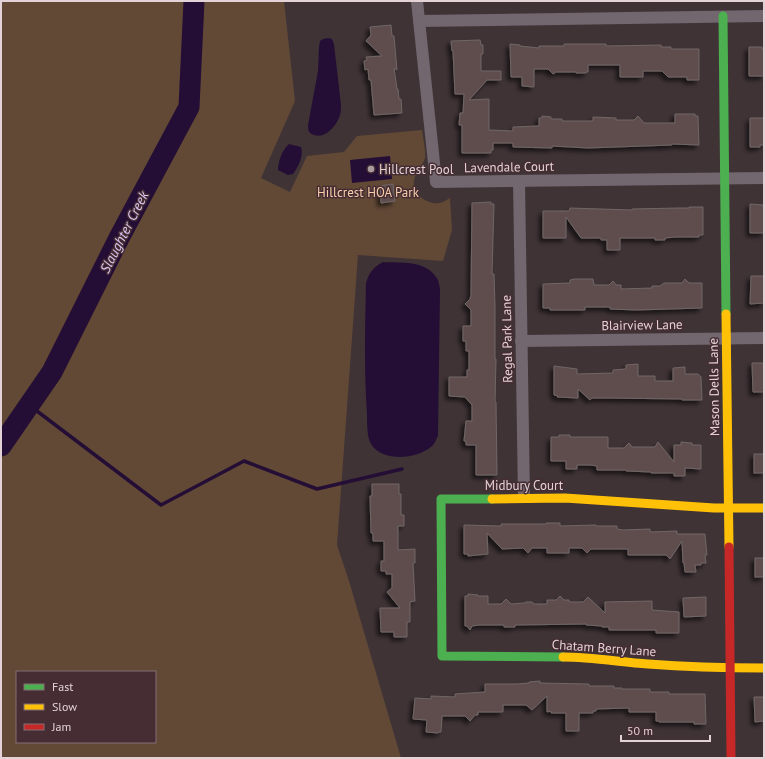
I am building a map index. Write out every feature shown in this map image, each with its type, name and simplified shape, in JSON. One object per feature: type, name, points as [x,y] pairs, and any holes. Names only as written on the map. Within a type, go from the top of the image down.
[{"type":"street","name":"Lavendale Court","points":[[417,1],[436,182],[764,178]]},
{"type":"street","name":"Mason Dells Lane","points":[[723,16],[731,758]]},
{"type":"street","points":[[419,21],[764,16]]},
{"type":"street","name":"Regal Park Lane","points":[[519,181],[524,498]]},
{"type":"street","name":"Blairview Lane","points":[[521,341],[764,338]]},
{"type":"street","name":"Midbury Court","points":[[442,656],[441,499],[580,498],[709,508],[764,508]]},
{"type":"street","name":"Chatam Berry Lane","points":[[442,656],[581,657],[648,664],[764,668]]},
{"type":"green space","name":"Hillcrest HOA Park","points":[[1,1],[284,1],[295,101],[261,178],[290,192],[307,156],[344,152],[357,136],[422,130],[425,158],[414,181],[415,190],[425,200],[434,203],[440,203],[450,198],[452,230],[443,261],[358,255],[337,545],[401,758],[1,758]]},
{"type":"shaded area","points":[[328,38],[332,39],[334,44],[341,111],[339,119],[334,127],[327,133],[318,136],[309,132],[308,125],[318,71],[320,41]]},
{"type":"shaded area","points":[[289,144],[301,147],[302,154],[293,174],[288,175],[278,170],[281,156],[284,149]]},
{"type":"shaded area","name":"Hillcrest Pool","points":[[390,156],[392,179],[352,183],[350,160]]},
{"type":"shaded area","points":[[383,262],[405,263],[419,265],[426,268],[437,278],[440,289],[438,436],[435,443],[426,450],[410,456],[392,456],[376,450],[371,444],[368,434],[365,365],[366,283],[372,271]]},
{"type":"building","points":[[391,25],[392,36],[394,36],[397,70],[394,68],[399,99],[401,99],[402,113],[374,115],[371,80],[369,80],[368,69],[365,70],[364,61],[367,60],[366,57],[382,56],[366,41],[371,35],[370,27]]},
{"type":"building","points":[[480,40],[481,45],[483,45],[483,54],[481,54],[481,71],[501,71],[501,80],[487,80],[469,100],[489,99],[489,130],[513,131],[513,127],[539,126],[539,118],[542,118],[542,116],[551,117],[551,119],[562,119],[562,121],[593,121],[593,117],[616,118],[616,120],[634,120],[638,116],[644,123],[675,123],[675,114],[695,114],[695,116],[698,116],[699,145],[672,144],[588,148],[552,146],[552,148],[513,147],[513,143],[493,143],[493,150],[491,150],[491,153],[462,153],[462,125],[459,125],[460,113],[463,113],[464,94],[455,94],[453,51],[451,41]]},
{"type":"building","points":[[510,44],[539,48],[539,46],[564,46],[564,44],[606,44],[606,46],[661,45],[661,47],[671,47],[671,49],[699,49],[699,80],[687,80],[687,77],[668,77],[662,71],[643,71],[643,77],[620,77],[620,65],[588,65],[588,72],[586,73],[556,72],[553,74],[548,69],[534,69],[534,87],[522,86],[522,77],[511,77]]},
{"type":"building","points":[[749,47],[762,47],[762,49],[764,49],[764,76],[749,76]]},
{"type":"building","points":[[750,118],[764,118],[764,145],[760,145],[760,147],[750,147]]},
{"type":"building","points":[[393,184],[395,201],[381,203],[380,186]]},
{"type":"building","points":[[491,202],[491,204],[494,204],[492,274],[494,274],[495,306],[497,475],[476,475],[476,445],[466,445],[466,441],[464,441],[466,421],[472,421],[472,405],[465,397],[449,396],[449,377],[467,377],[467,370],[469,370],[469,351],[466,351],[466,341],[463,341],[463,326],[471,326],[471,310],[465,304],[470,299],[471,295],[472,203]]},
{"type":"building","points":[[750,204],[763,205],[764,207],[764,233],[750,233]]},
{"type":"building","points":[[703,207],[703,235],[699,235],[699,237],[675,237],[665,238],[665,240],[655,240],[655,238],[620,238],[620,250],[607,250],[607,240],[601,240],[601,238],[581,238],[566,217],[566,238],[543,238],[543,211],[569,211],[570,208],[632,210]]},
{"type":"building","points":[[751,276],[764,276],[764,303],[750,304]]},
{"type":"building","points":[[593,279],[594,285],[609,285],[613,281],[616,285],[621,285],[621,289],[652,288],[652,286],[660,286],[664,283],[682,283],[685,279],[689,283],[702,283],[702,308],[637,310],[610,309],[610,307],[585,307],[585,310],[550,310],[550,308],[543,308],[543,284],[570,283],[570,280]]},
{"type":"building","points":[[752,363],[764,363],[764,392],[753,392]]},
{"type":"building","points":[[638,364],[638,376],[655,376],[655,381],[673,381],[673,368],[685,367],[685,374],[698,374],[701,377],[702,400],[592,398],[590,400],[578,389],[578,398],[557,397],[558,396],[554,395],[554,366],[577,369],[577,374],[613,373],[613,370],[626,369],[626,365]]},
{"type":"building","points":[[559,435],[570,435],[570,437],[608,437],[608,448],[624,448],[629,443],[632,447],[655,447],[658,442],[674,462],[674,445],[681,445],[681,442],[692,443],[692,445],[701,445],[701,469],[685,468],[685,476],[674,476],[674,473],[597,470],[597,466],[590,465],[577,465],[577,469],[566,469],[566,461],[551,461],[551,437],[559,437]]},
{"type":"building","points":[[754,454],[764,454],[764,473],[754,473]]},
{"type":"building","points":[[372,484],[399,484],[399,494],[401,494],[401,515],[404,515],[404,526],[398,526],[398,550],[415,549],[415,563],[413,563],[415,601],[410,602],[410,622],[407,622],[407,637],[394,637],[394,632],[381,632],[380,608],[400,608],[387,592],[392,588],[392,574],[386,574],[386,571],[381,571],[381,561],[384,561],[384,541],[373,541],[373,533],[371,533],[370,496],[372,496]]},
{"type":"building","points":[[560,523],[560,526],[617,526],[617,529],[623,530],[650,529],[650,532],[677,531],[677,534],[705,534],[707,555],[705,555],[706,563],[695,565],[696,572],[685,572],[682,541],[670,559],[666,555],[628,555],[628,549],[591,549],[587,553],[582,548],[569,548],[569,553],[547,553],[547,548],[532,548],[528,553],[523,548],[502,549],[487,533],[488,554],[468,556],[468,554],[464,554],[464,525],[501,526],[501,524]]},
{"type":"building","points":[[755,558],[764,558],[764,577],[755,577]]},
{"type":"building","points":[[468,594],[488,596],[488,604],[501,604],[506,599],[511,604],[532,602],[534,604],[547,604],[547,600],[556,600],[560,596],[564,600],[569,600],[569,602],[583,602],[588,597],[605,613],[605,602],[652,601],[652,610],[679,612],[679,633],[656,633],[656,630],[609,630],[609,627],[586,624],[515,625],[515,627],[504,627],[504,625],[479,625],[472,626],[470,630],[467,626],[465,626],[465,596],[468,596]]},
{"type":"building","points":[[706,597],[706,616],[684,617],[683,598]]},
{"type":"building","points":[[540,681],[540,683],[614,686],[614,688],[622,689],[650,689],[650,692],[669,692],[669,694],[705,694],[706,724],[694,724],[694,722],[659,722],[656,721],[656,712],[629,712],[629,708],[596,709],[593,713],[579,713],[579,731],[566,731],[566,713],[551,713],[551,711],[547,712],[547,696],[532,710],[526,705],[503,705],[503,712],[478,712],[478,715],[475,715],[470,721],[465,716],[442,716],[441,732],[438,733],[426,732],[427,720],[413,719],[415,698],[431,699],[431,696],[455,697],[455,694],[485,692],[485,684],[517,684]]},
{"type":"building","points":[[754,697],[764,697],[764,721],[755,722]]},
{"type":"waterway","name":"Slaughter Creek","points":[[1,446],[52,372],[119,238],[189,107],[194,1]]},
{"type":"waterway","points":[[29,405],[161,505],[244,461],[317,489],[402,469]]},
{"type":"traffic: fast","points":[[723,16],[726,314]]},
{"type":"traffic: fast","points":[[492,499],[441,499],[442,656],[563,657]]},
{"type":"traffic: slow","points":[[726,314],[729,547]]},
{"type":"traffic: slow","points":[[492,499],[565,498],[714,508],[764,508]]},
{"type":"traffic: slow","points":[[563,657],[677,666],[764,668]]},
{"type":"traffic: jam","points":[[729,547],[731,758]]},
{"type":"place","name":"Hillcrest Pool","points":[[371,169]]}]
